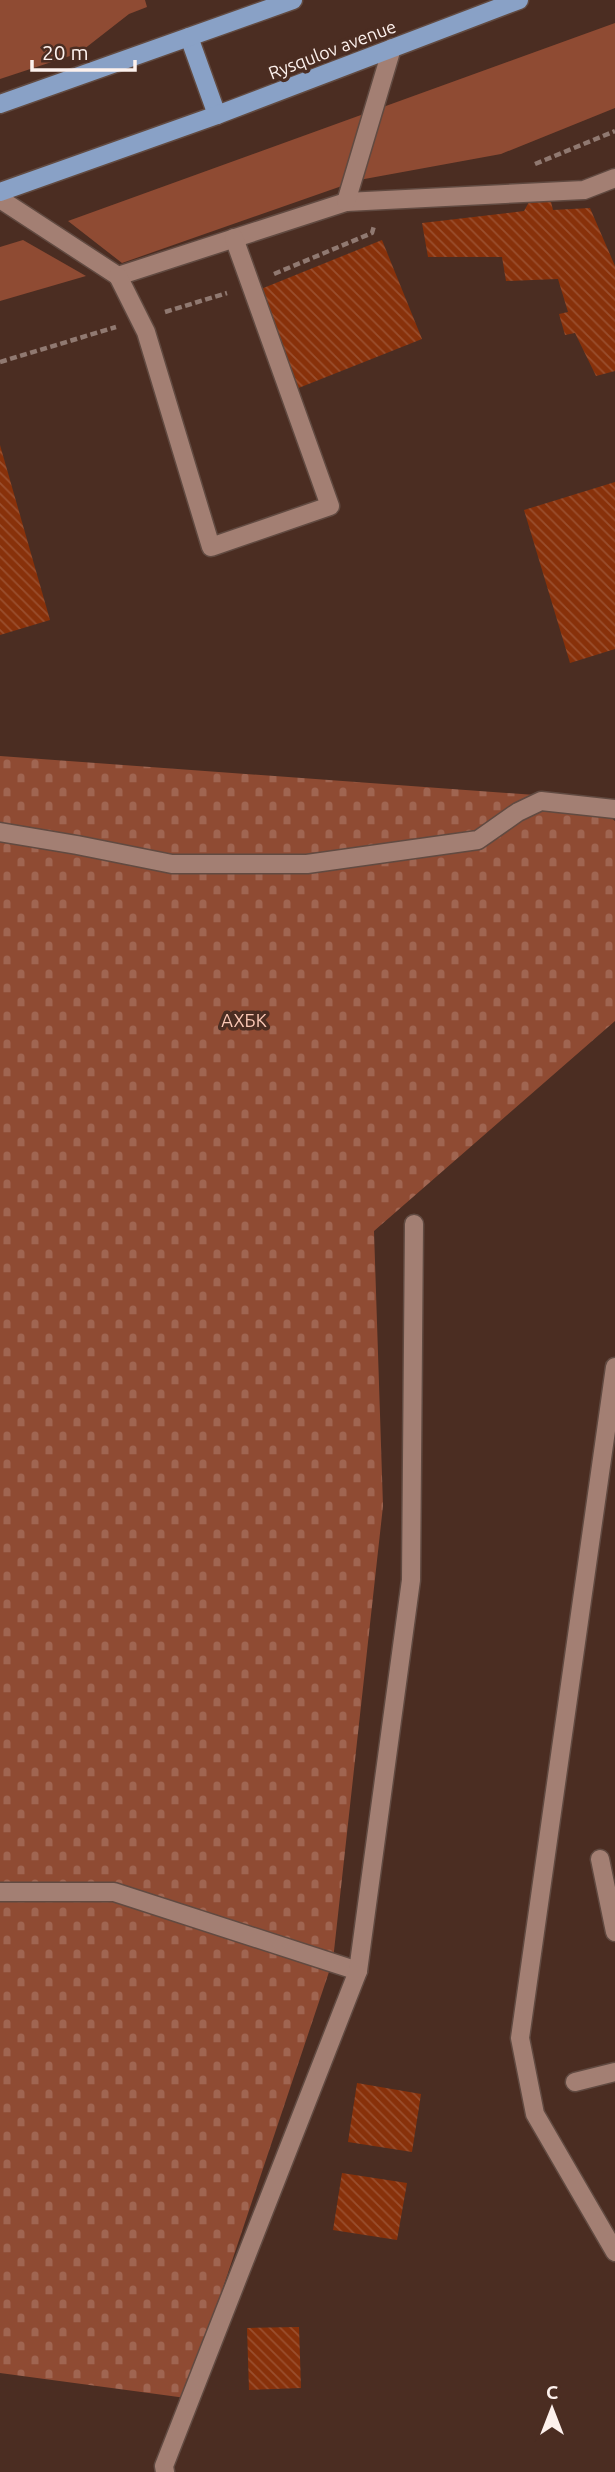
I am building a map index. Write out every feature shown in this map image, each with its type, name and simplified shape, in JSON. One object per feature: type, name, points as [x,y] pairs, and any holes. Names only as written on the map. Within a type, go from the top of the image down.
[{"type":"main road","points":[[0,104],[293,0]]},
{"type":"main road","name":"Rysqulov avenue","points":[[0,192],[217,115],[519,0]]},
{"type":"main road","points":[[189,37],[217,115]]},
{"type":"lane","points":[[346,202],[392,48]]},
{"type":"lane","points":[[118,276],[346,202],[584,190],[615,178]]},
{"type":"lane","points":[[0,199],[118,276],[146,332],[211,547],[330,506],[233,238]]},
{"type":"lane","points":[[0,832],[172,864],[307,864],[478,840],[519,812],[541,801],[615,809]]},
{"type":"lane","points":[[164,2469],[359,1971],[411,1580],[414,1224]]},
{"type":"lane","points":[[615,1367],[520,2038],[535,2114],[615,2252]]},
{"type":"lane","points":[[600,1859],[615,1932]]},
{"type":"lane","points":[[0,1892],[114,1892],[359,1971]]},
{"type":"lane","points":[[575,2082],[615,2072]]},
{"type":"path","points":[[526,168],[615,131]]},
{"type":"path","points":[[0,362],[223,295],[372,233],[380,200]]},
{"type":"green space","points":[[0,0],[145,0],[147,7],[129,14],[79,53],[0,79]]},
{"type":"green space","points":[[615,23],[615,108],[501,154],[359,180],[122,263],[68,221]]},
{"type":"green space","points":[[23,240],[86,276],[0,301],[0,247]]},
{"type":"green space","name":"АХБК","points":[[0,756],[589,799],[615,821],[615,1021],[374,1231],[383,1506],[333,1960],[186,2398],[0,2373]]},
{"type":"building","points":[[529,202],[551,202],[553,210],[590,208],[615,266],[615,371],[596,376],[575,333],[565,335],[559,314],[568,312],[558,279],[506,281],[502,257],[428,257],[422,223],[524,211]]},
{"type":"building","points":[[382,240],[422,339],[296,389],[256,291]]},
{"type":"building","points":[[0,445],[50,620],[0,635]]},
{"type":"building","points":[[615,482],[615,649],[570,663],[524,510]]},
{"type":"building","points":[[357,2083],[421,2094],[412,2152],[348,2142]]},
{"type":"building","points":[[342,2173],[407,2183],[397,2240],[333,2230]]},
{"type":"building","points":[[299,2327],[301,2388],[249,2390],[247,2328]]}]
